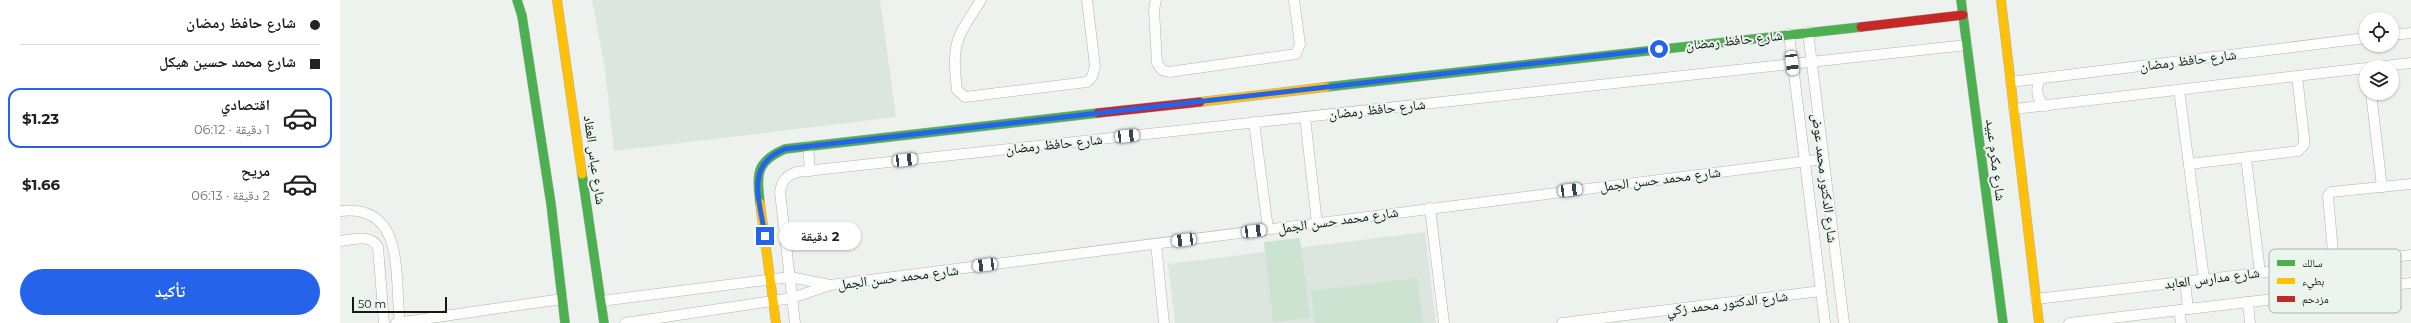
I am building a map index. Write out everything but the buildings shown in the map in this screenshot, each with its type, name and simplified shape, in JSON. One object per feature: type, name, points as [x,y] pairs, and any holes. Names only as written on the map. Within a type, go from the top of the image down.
[{"type":"main road","points":[[517,0],[522,16],[551,204],[565,323]]},
{"type":"main road","points":[[522,16],[523,0]]},
{"type":"main road","name":"شارع عباس العقاد","points":[[557,0],[604,323]]},
{"type":"main road","name":"شارع مكرم عبيد","points":[[1961,0],[2003,323]]},
{"type":"main road","name":"شارع مكرم عبيد","points":[[2001,0],[2039,323]]},
{"type":"main road","name":"شارع حافظ رمضان","points":[[771,279],[757,177],[761,166],[768,157],[785,149],[1963,15]]},
{"type":"main road","points":[[771,279],[776,323]]},
{"type":"street","points":[[981,0],[958,37],[954,52],[957,90],[965,97],[1087,82],[1092,77],[1095,66],[1087,0]]},
{"type":"street","points":[[1156,0],[1154,10],[1157,63],[1162,70],[1169,72],[1296,54],[1300,44],[1294,0]]},
{"type":"street","name":"شارع الدكتور محمد عوض","points":[[1808,32],[1844,323]]},
{"type":"street","points":[[2399,34],[2411,33]]},
{"type":"street","name":"شارع الدكتور محمد عوض","points":[[1789,34],[1825,323]]},
{"type":"street","name":"شارع حافظ رمضان","points":[[2011,82],[2359,39]]},
{"type":"street","name":"شارع حافظ رمضان","points":[[790,277],[780,192],[781,183],[787,176],[810,171],[1967,44]]},
{"type":"street","points":[[2399,64],[2411,63]]},
{"type":"street","name":"شارع حافظ رمضان","points":[[2014,109],[2359,69]]},
{"type":"street","points":[[2189,164],[2298,151],[2304,146],[2296,76]]},
{"type":"street","points":[[2041,78],[2037,86],[2037,95],[2045,106]]},
{"type":"street","points":[[2179,90],[2204,279]]},
{"type":"street","points":[[2373,100],[2382,187]]},
{"type":"street","points":[[1304,117],[1317,223]]},
{"type":"street","points":[[1254,122],[1268,229]]},
{"type":"street","points":[[808,146],[810,171]]},
{"type":"street","points":[[2246,158],[2260,272]]},
{"type":"street","name":"شارع محمد حسن الجمل","points":[[625,323],[792,298],[830,285],[1823,159]]},
{"type":"street","points":[[2333,249],[2328,196],[2331,192],[2411,184]]},
{"type":"street","points":[[1430,208],[1444,323]]},
{"type":"street","points":[[340,211],[364,212],[376,218],[386,228],[393,241],[399,322],[562,299]]},
{"type":"street","points":[[340,241],[366,238],[373,240],[378,247],[384,323]]},
{"type":"street","points":[[1156,244],[1164,323]]},
{"type":"street","name":"شارع مدارس العابد","points":[[2401,256],[2411,255]]},
{"type":"street","name":"شارع مدارس العابد","points":[[2036,298],[2269,271]]},
{"type":"street","name":"شارع محمد حسن الجمل","points":[[601,301],[790,277],[830,285]]},
{"type":"street","points":[[790,277],[795,323]]},
{"type":"street","points":[[2181,323],[2184,310],[2185,281]]},
{"type":"street","name":"شارع مدارس العابد","points":[[2401,285],[2411,284]]},
{"type":"street","name":"شارع الدكتور محمد زكي","points":[[1562,323],[1821,291]]},
{"type":"street","name":"شارع مدارس العابد","points":[[2069,323],[2269,300]]},
{"type":"street","points":[[2248,302],[2250,323]]},
{"type":"shaded area","points":[[592,0],[880,0],[896,117],[614,151],[605,69]]},
{"type":"shaded area","points":[[1425,232],[1436,323],[1175,323],[1168,264]]},
{"type":"green space","points":[[1300,238],[1310,318],[1273,322],[1264,242]]},
{"type":"green space","points":[[1417,278],[1423,323],[1315,323],[1311,291]]},
{"type":"traffic: fast","points":[[517,0],[522,16]]},
{"type":"traffic: fast","points":[[1961,0],[2003,323]]},
{"type":"traffic: fast","points":[[522,16],[551,204],[565,323]]},
{"type":"traffic: fast","points":[[1326,87],[1861,27]]},
{"type":"traffic: fast","points":[[760,203],[758,184],[760,170],[768,159],[785,149],[1098,113]]},
{"type":"traffic: fast","points":[[582,174],[604,323]]},
{"type":"traffic: slow","points":[[557,0],[582,174]]},
{"type":"traffic: slow","points":[[2001,0],[2039,323]]},
{"type":"traffic: slow","points":[[1200,102],[1326,87]]},
{"type":"traffic: slow","points":[[760,203],[776,323]]},
{"type":"traffic: jam","points":[[1861,27],[1963,15]]},
{"type":"traffic: jam","points":[[1098,113],[1200,102]]},
{"type":"route","points":[[765,236],[757,177],[761,166],[768,157],[785,149],[930,131],[1659,49]]}]
